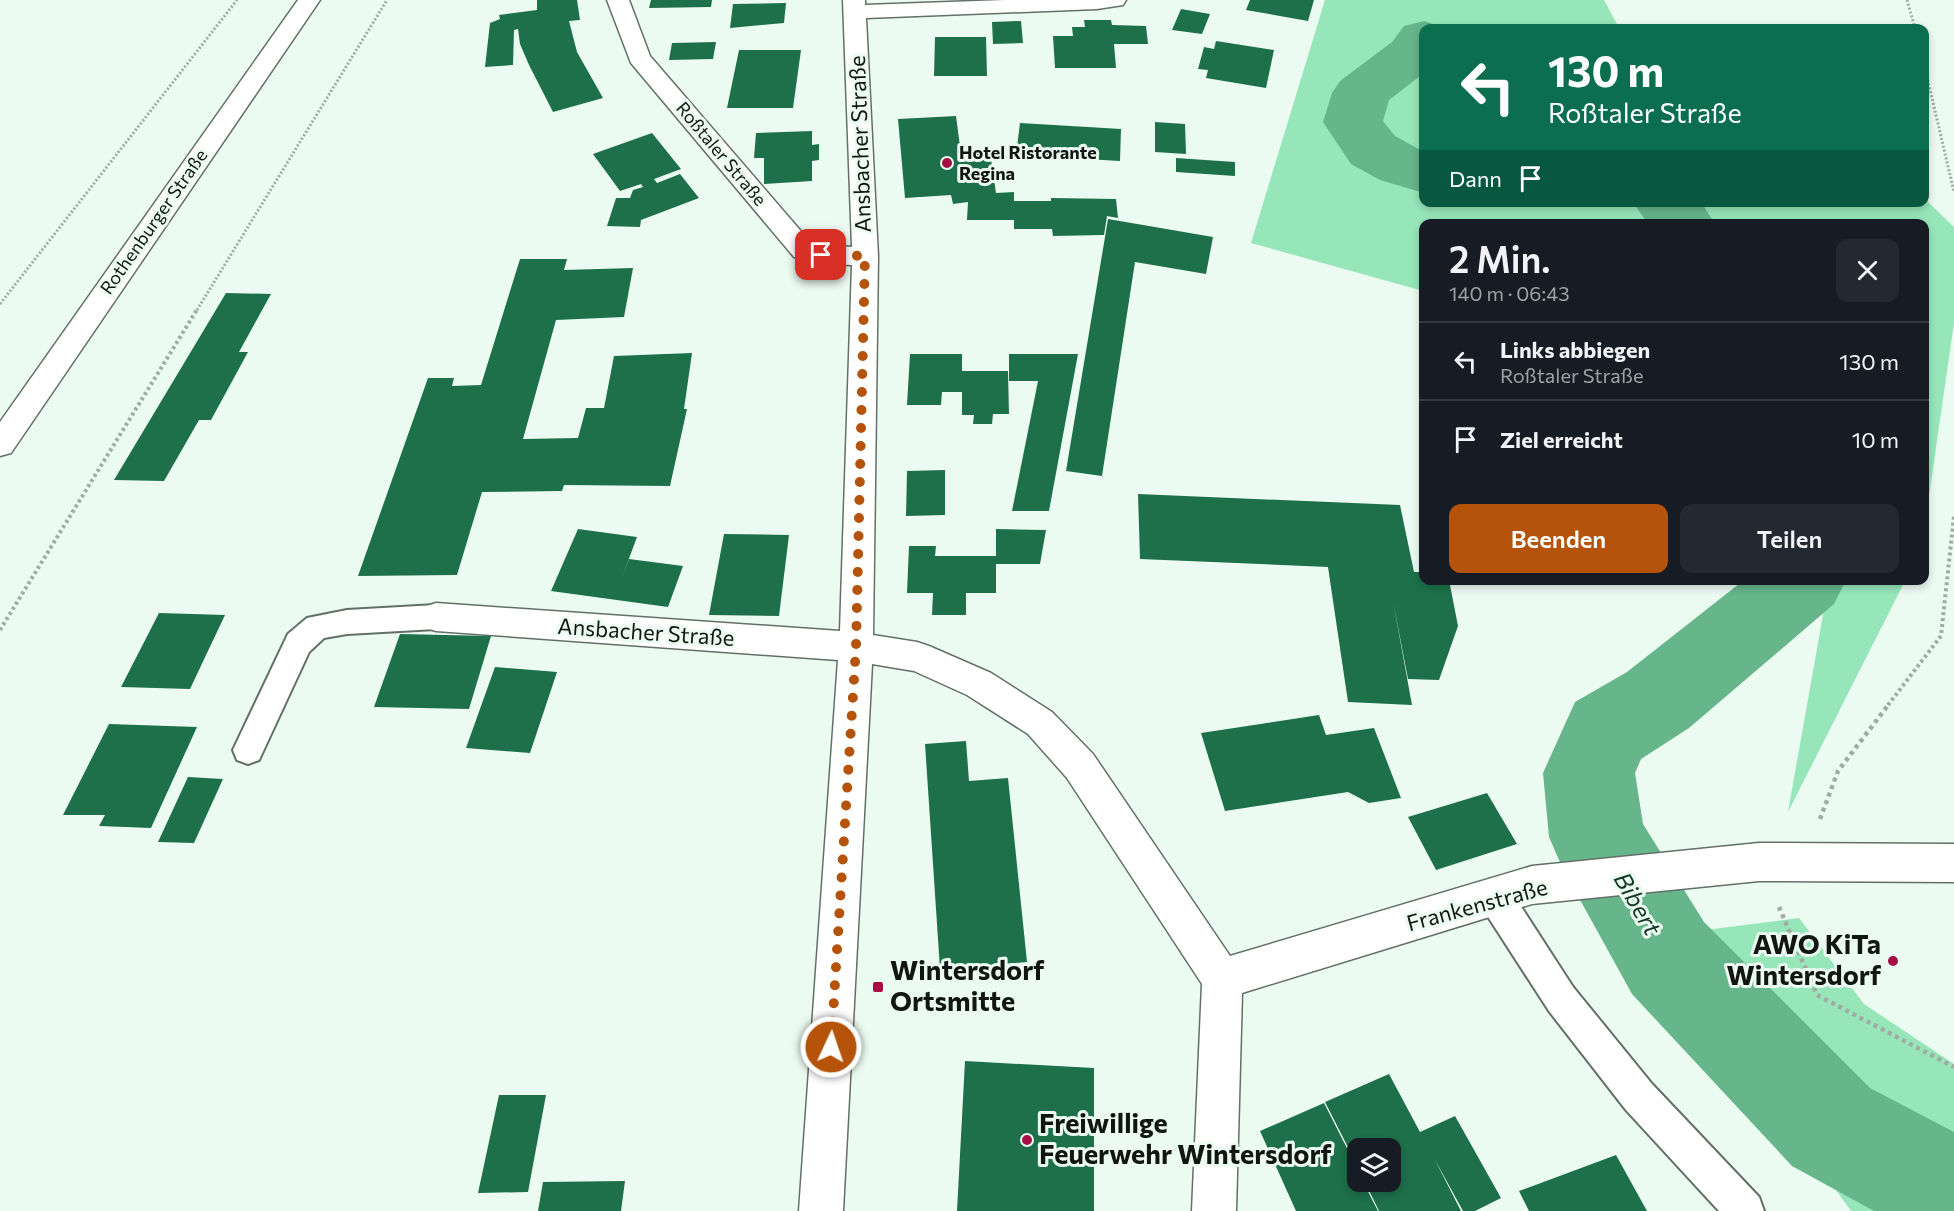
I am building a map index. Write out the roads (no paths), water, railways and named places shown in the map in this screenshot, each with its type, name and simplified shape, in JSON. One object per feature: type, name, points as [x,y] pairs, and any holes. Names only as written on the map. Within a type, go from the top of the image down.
[{"type":"street","name":"Rothenburger Straße","points":[[0,445],[309,0]]},
{"type":"street","name":"Roßtaler Straße","points":[[618,0],[639,58],[803,251],[821,255],[865,256]]},
{"type":"street","points":[[854,6],[1096,3],[1115,0]]},
{"type":"street","name":"Ansbacher Straße","points":[[821,1211],[856,647],[865,256],[854,6]]},
{"type":"street","name":"Ansbacher Straße","points":[[436,617],[856,647]]},
{"type":"street","points":[[856,647],[916,657],[979,684],[1040,723],[1080,766],[1222,979],[1214,1211]]},
{"type":"street","name":"Frankenstraße","points":[[1222,979],[1532,885],[1742,863],[1805,861],[1954,863]]},
{"type":"lane","points":[[248,750],[298,643],[317,627],[347,622],[436,617]]},
{"type":"lane","points":[[1495,897],[1561,999],[1639,1096],[1745,1211]]},
{"type":"waterway","name":"Bibert","points":[[1419,45],[1412,54],[1361,93],[1353,122],[1373,150],[1402,166],[1419,171]]},
{"type":"waterway","name":"Bibert","points":[[1669,207],[1679,219]]},
{"type":"waterway","name":"Bibert","points":[[1799,585],[1658,700],[1607,731],[1589,773],[1597,837],[1668,958],[1831,1127],[1954,1193]]},
{"type":"place","name":"Hotel Ristorante Regina","points":[[947,163]]},
{"type":"place","name":"AWO KiTa Wintersdorf","points":[[1893,961]]},
{"type":"place","name":"Wintersdorf Ortsmitte","points":[[878,987]]},
{"type":"place","name":"Freiwillige Feuerwehr Wintersdorf","points":[[1027,1140]]}]
